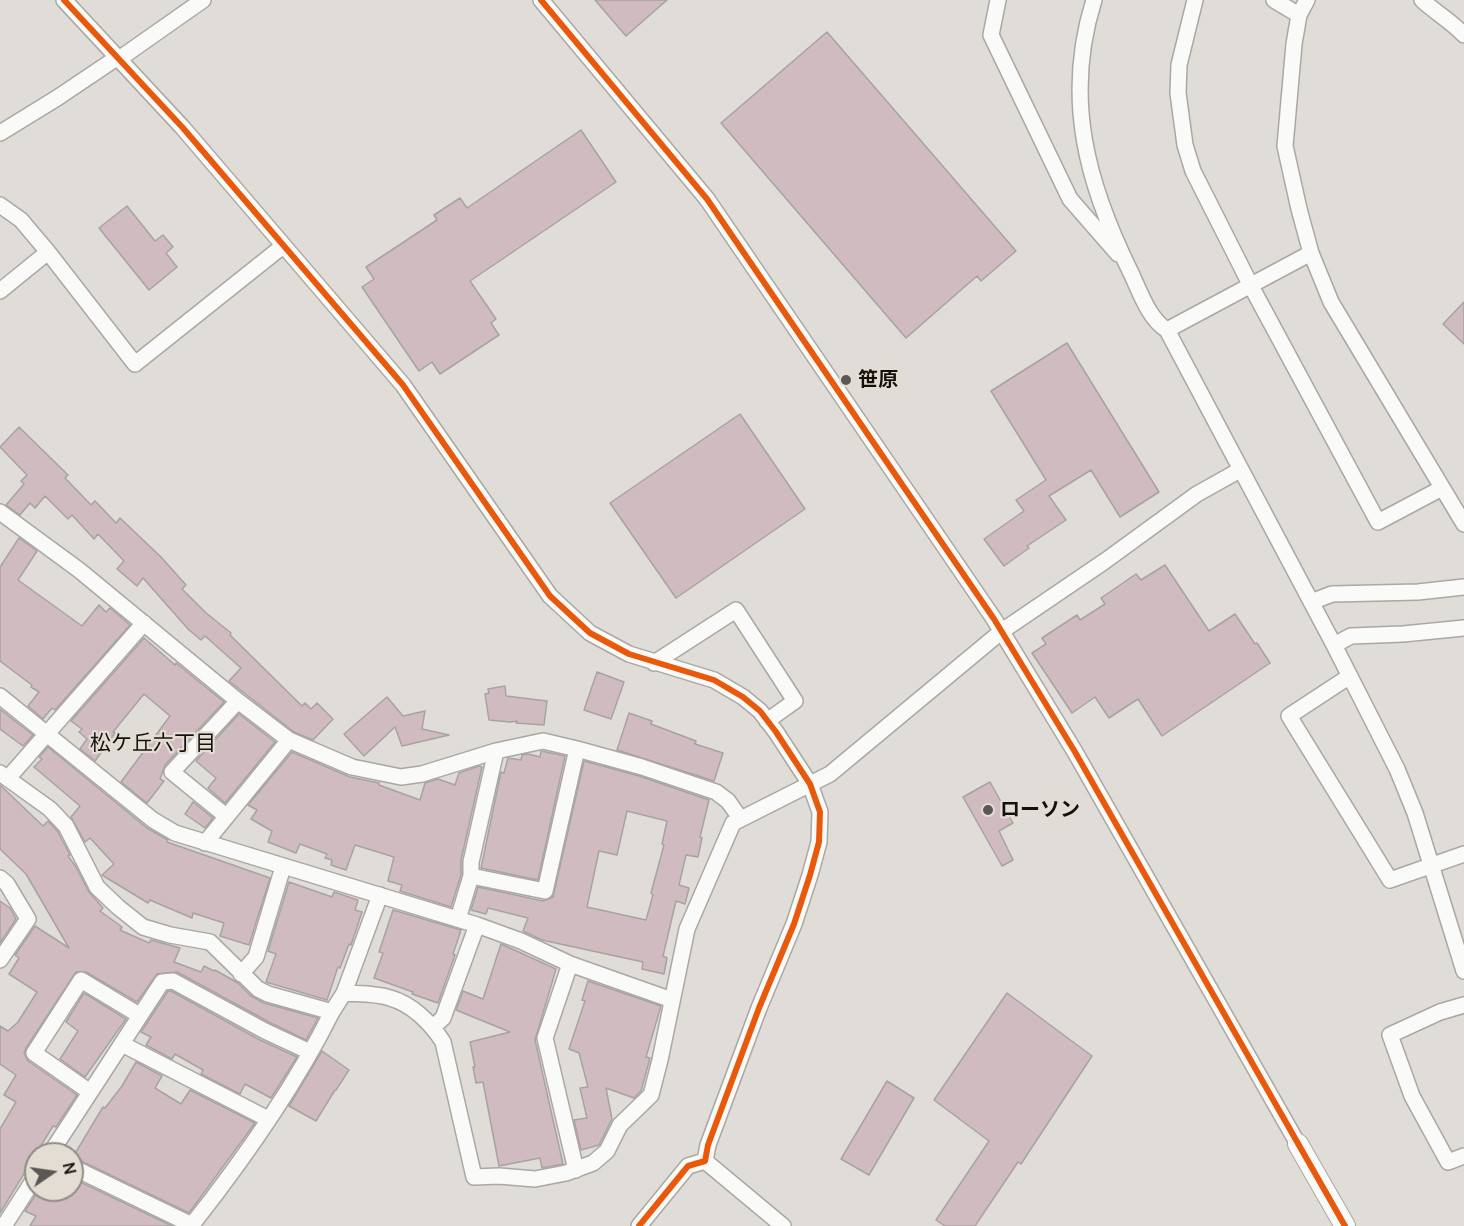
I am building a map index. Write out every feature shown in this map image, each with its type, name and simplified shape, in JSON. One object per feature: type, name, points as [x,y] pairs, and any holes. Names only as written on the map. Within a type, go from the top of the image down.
[{"type":"street","points":[[64,0],[183,128],[403,385],[550,596],[590,633],[629,654],[722,684],[743,697],[767,721],[810,784],[820,812],[819,842],[810,875],[794,924],[759,1008],[708,1145],[705,1161]]},
{"type":"street","points":[[0,133],[57,98],[203,0]]},
{"type":"street","points":[[541,0],[706,200],[1002,632],[1075,752],[1345,1226]]},
{"type":"street","points":[[998,0],[991,35],[1070,199],[1093,228],[1126,262]]},
{"type":"street","points":[[1094,0],[1084,31],[1078,87],[1086,153],[1095,188],[1126,262],[1158,325],[1167,330],[1397,769],[1414,813],[1464,970]]},
{"type":"street","points":[[1195,0],[1179,65],[1178,93],[1185,145],[1193,171],[1251,286],[1378,522],[1442,488]]},
{"type":"street","points":[[1274,0],[1299,15]]},
{"type":"street","points":[[1307,0],[1299,15],[1293,44],[1285,146],[1311,253],[1331,302],[1464,524]]},
{"type":"street","points":[[1422,0],[1437,14],[1453,23],[1464,35]]},
{"type":"street","points":[[0,205],[21,220],[135,364],[283,246]]},
{"type":"street","points":[[0,291],[48,252]]},
{"type":"street","points":[[1167,330],[1311,253]]},
{"type":"street","points":[[344,993],[391,998],[415,1011],[434,1026],[443,1042],[474,1177],[499,1176],[536,1179],[576,1170],[593,1162],[607,1151],[620,1125],[651,1095],[687,930],[733,823],[830,774],[1002,632],[1197,494],[1240,470]]},
{"type":"street","points":[[0,512],[79,570],[289,740],[352,767],[401,777],[422,774],[496,751],[543,741],[642,767],[716,792],[728,801],[740,818]]},
{"type":"street","points":[[1311,602],[1332,594],[1418,592],[1464,587]]},
{"type":"street","points":[[654,663],[736,610],[795,701],[767,721]]},
{"type":"street","points":[[144,623],[46,734],[4,775],[50,809],[66,826],[97,887],[117,907],[143,927],[210,942],[258,989],[268,994],[332,1012]]},
{"type":"street","points":[[1334,645],[1351,636],[1464,628]]},
{"type":"street","points":[[1350,676],[1289,716],[1390,880],[1464,854]]},
{"type":"street","points":[[0,696],[153,820],[175,833],[477,925],[521,941],[570,963],[672,1000]]},
{"type":"street","points":[[226,816],[172,772],[238,701]]},
{"type":"street","points":[[205,843],[289,740]]},
{"type":"street","points":[[471,876],[545,891],[578,749]]},
{"type":"street","points":[[458,919],[471,876],[471,862],[496,751]]},
{"type":"street","points":[[241,974],[256,957],[283,867]]},
{"type":"street","points":[[0,878],[7,884],[28,920],[0,960]]},
{"type":"street","points":[[84,1173],[191,1226],[223,1185],[268,1119],[344,993],[380,895]]},
{"type":"street","points":[[434,1026],[443,1018],[477,925]]},
{"type":"street","points":[[570,963],[545,1038],[576,1170]]},
{"type":"street","points":[[90,1092],[34,1053],[81,980],[140,1015]]},
{"type":"street","points":[[58,1142],[162,982],[173,981],[265,1032],[310,1052]]},
{"type":"street","points":[[1464,1005],[1440,1012],[1390,1035],[1412,1096],[1448,1162],[1464,1156]]},
{"type":"street","points":[[122,1044],[268,1119]]},
{"type":"street","points":[[639,1226],[688,1166],[705,1161]]},
{"type":"street","points":[[705,1161],[783,1226]]},
{"type":"street","points":[[4,1226],[24,1195]]},
{"type":"building","points":[[595,0],[667,0],[626,36]]},
{"type":"building","points":[[827,32],[1016,251],[981,281],[977,276],[906,338],[721,123]]},
{"type":"building","points":[[581,130],[616,182],[470,281],[496,319],[491,323],[499,335],[440,374],[432,362],[419,371],[362,287],[374,279],[366,267],[437,220],[434,215],[460,198],[467,208]]},
{"type":"building","points":[[127,206],[155,241],[163,235],[173,247],[166,253],[177,267],[149,290],[99,228]]},
{"type":"building","points":[[1464,302],[1464,344],[1443,324]]},
{"type":"building","points":[[1067,343],[1159,492],[1120,517],[1091,470],[1049,496],[1066,520],[1027,546],[1029,548],[1004,566],[984,539],[1024,511],[1016,500],[1046,480],[991,391]]},
{"type":"building","points":[[740,414],[805,509],[676,598],[610,503]]},
{"type":"building","points":[[19,427],[68,475],[65,478],[91,505],[95,501],[116,523],[120,518],[161,557],[186,585],[182,589],[231,633],[230,635],[302,706],[305,703],[311,709],[317,703],[333,719],[313,740],[294,732],[229,681],[241,668],[205,636],[201,640],[189,630],[143,578],[137,586],[117,569],[124,561],[98,534],[94,539],[72,515],[68,519],[45,496],[35,508],[30,503],[20,515],[6,505],[24,484],[21,481],[27,475],[0,447]]},
{"type":"building","points":[[19,538],[37,551],[18,580],[82,626],[99,605],[106,612],[110,608],[130,625],[55,710],[52,708],[43,719],[28,706],[39,692],[0,661],[0,567]]},
{"type":"building","points":[[1165,565],[1209,631],[1235,614],[1270,663],[1162,736],[1138,699],[1109,718],[1095,697],[1072,713],[1032,653],[1046,644],[1042,638],[1077,615],[1080,620],[1105,604],[1101,598],[1136,574],[1141,580]]},
{"type":"building","points":[[144,638],[224,702],[165,765],[160,779],[164,781],[147,803],[121,782],[170,716],[144,694],[113,732],[115,733],[95,761],[80,749],[87,739],[79,732],[82,729],[71,721]]},
{"type":"building","points":[[597,672],[624,682],[611,719],[584,710]]},
{"type":"building","points":[[505,686],[506,696],[547,701],[544,725],[489,720],[485,694],[489,693],[488,689]]},
{"type":"building","points":[[387,697],[403,716],[425,711],[422,729],[449,735],[402,746],[395,727],[364,756],[344,734]]},
{"type":"building","points":[[0,709],[33,735],[23,746],[0,729]]},
{"type":"building","points":[[629,713],[696,741],[695,744],[723,753],[714,781],[617,750]]},
{"type":"building","points":[[239,714],[275,742],[225,803],[208,788],[216,778],[196,761]]},
{"type":"building","points":[[48,747],[147,828],[168,840],[167,842],[270,878],[249,945],[220,936],[224,923],[193,913],[192,918],[150,900],[148,903],[102,875],[114,864],[90,838],[85,842],[71,817],[80,806],[34,767],[42,759],[39,757]]},
{"type":"building","points":[[541,751],[565,756],[538,880],[481,868],[501,772],[504,773],[508,758],[521,760],[522,755],[528,754],[540,757]]},
{"type":"building","points":[[292,752],[350,777],[379,783],[379,785],[420,800],[425,783],[438,779],[455,785],[459,773],[482,767],[461,860],[461,875],[451,907],[400,891],[402,885],[388,881],[394,857],[355,845],[346,870],[331,865],[332,860],[325,858],[327,854],[300,844],[296,853],[268,842],[272,831],[251,819],[257,810],[248,805]]},
{"type":"building","points":[[584,761],[639,776],[709,800],[700,837],[702,838],[698,857],[686,855],[679,885],[689,888],[685,904],[676,901],[663,956],[667,958],[664,974],[642,969],[643,962],[542,940],[523,931],[528,918],[488,908],[486,914],[471,910],[478,887],[543,901],[553,897]],"holes":[[[627,811],[667,821],[662,844],[664,845],[646,920],[587,907],[599,851],[617,855]]]},
{"type":"building","name":"ローソン","points":[[990,782],[1013,823],[999,831],[1013,860],[1002,866],[963,797]]},
{"type":"building","points":[[0,785],[43,826],[48,821],[58,832],[70,855],[68,856],[89,892],[103,908],[100,911],[122,927],[120,930],[149,943],[151,940],[180,948],[174,962],[201,972],[204,966],[215,970],[238,983],[251,996],[264,1003],[318,1018],[306,1040],[177,972],[157,974],[137,1002],[86,972],[76,972],[24,1053],[28,1061],[77,1095],[43,1142],[24,1142],[24,1174],[0,1213],[0,1129],[16,1102],[4,1095],[16,1075],[0,1064],[0,1026],[8,1031],[18,1022],[37,992],[9,974],[19,958],[15,955],[35,926],[69,948],[26,874],[0,849]]},
{"type":"building","points":[[193,802],[213,818],[205,828],[185,814]]},
{"type":"building","points":[[289,882],[332,897],[334,892],[358,900],[355,910],[362,912],[351,945],[349,944],[340,968],[338,967],[327,1000],[266,982],[276,954],[268,951]]},
{"type":"building","points":[[0,901],[10,908],[16,919],[0,943]]},
{"type":"building","points":[[393,910],[461,930],[438,1003],[374,978],[383,953],[379,952]]},
{"type":"building","points":[[501,944],[556,969],[535,1040],[563,1164],[542,1168],[540,1158],[499,1166],[483,1082],[476,1083],[470,1042],[510,1032],[456,1010],[463,991],[483,999]]},
{"type":"building","points":[[588,981],[661,1006],[646,1057],[650,1058],[641,1091],[634,1098],[606,1088],[612,1119],[599,1145],[581,1150],[574,1120],[587,1118],[580,1088],[588,1087],[579,1053],[569,1049],[585,1001],[582,1000]]},
{"type":"building","points":[[168,991],[297,1057],[271,1098],[245,1084],[240,1094],[201,1074],[203,1070],[175,1054],[172,1059],[146,1045],[151,1037],[141,1032]]},
{"type":"building","points":[[84,993],[126,1019],[85,1077],[60,1059],[78,1031],[66,1022]]},
{"type":"building","points":[[1007,993],[1092,1056],[1021,1164],[1018,1162],[975,1226],[945,1226],[936,1220],[989,1141],[934,1100]]},
{"type":"building","points":[[322,1051],[349,1070],[316,1121],[289,1106]]},
{"type":"building","points":[[136,1062],[162,1076],[155,1088],[181,1104],[190,1090],[255,1123],[189,1213],[84,1162],[84,1142],[82,1142],[103,1107],[105,1108],[122,1086]]},
{"type":"building","points":[[887,1081],[914,1098],[869,1175],[841,1159]]},
{"type":"building","points":[[84,1184],[172,1226],[30,1226],[36,1216],[25,1211],[31,1202],[84,1202]]},
{"type":"cycle path","points":[[64,0],[183,128],[403,385],[550,596],[590,633],[629,654],[714,680],[743,697],[760,711],[810,784],[820,812],[819,842],[810,875],[794,924],[759,1008],[708,1145],[705,1161],[688,1166],[639,1226]]},
{"type":"cycle path","points":[[541,0],[707,199],[994,619],[1075,752],[1345,1226]]},
{"type":"place","name":"笹原","points":[[846,380]]},
{"type":"place","name":"ローソン","points":[[988,810]]},
{"type":"district","name":"松ケ丘六丁目","points":[[153,744]]}]
